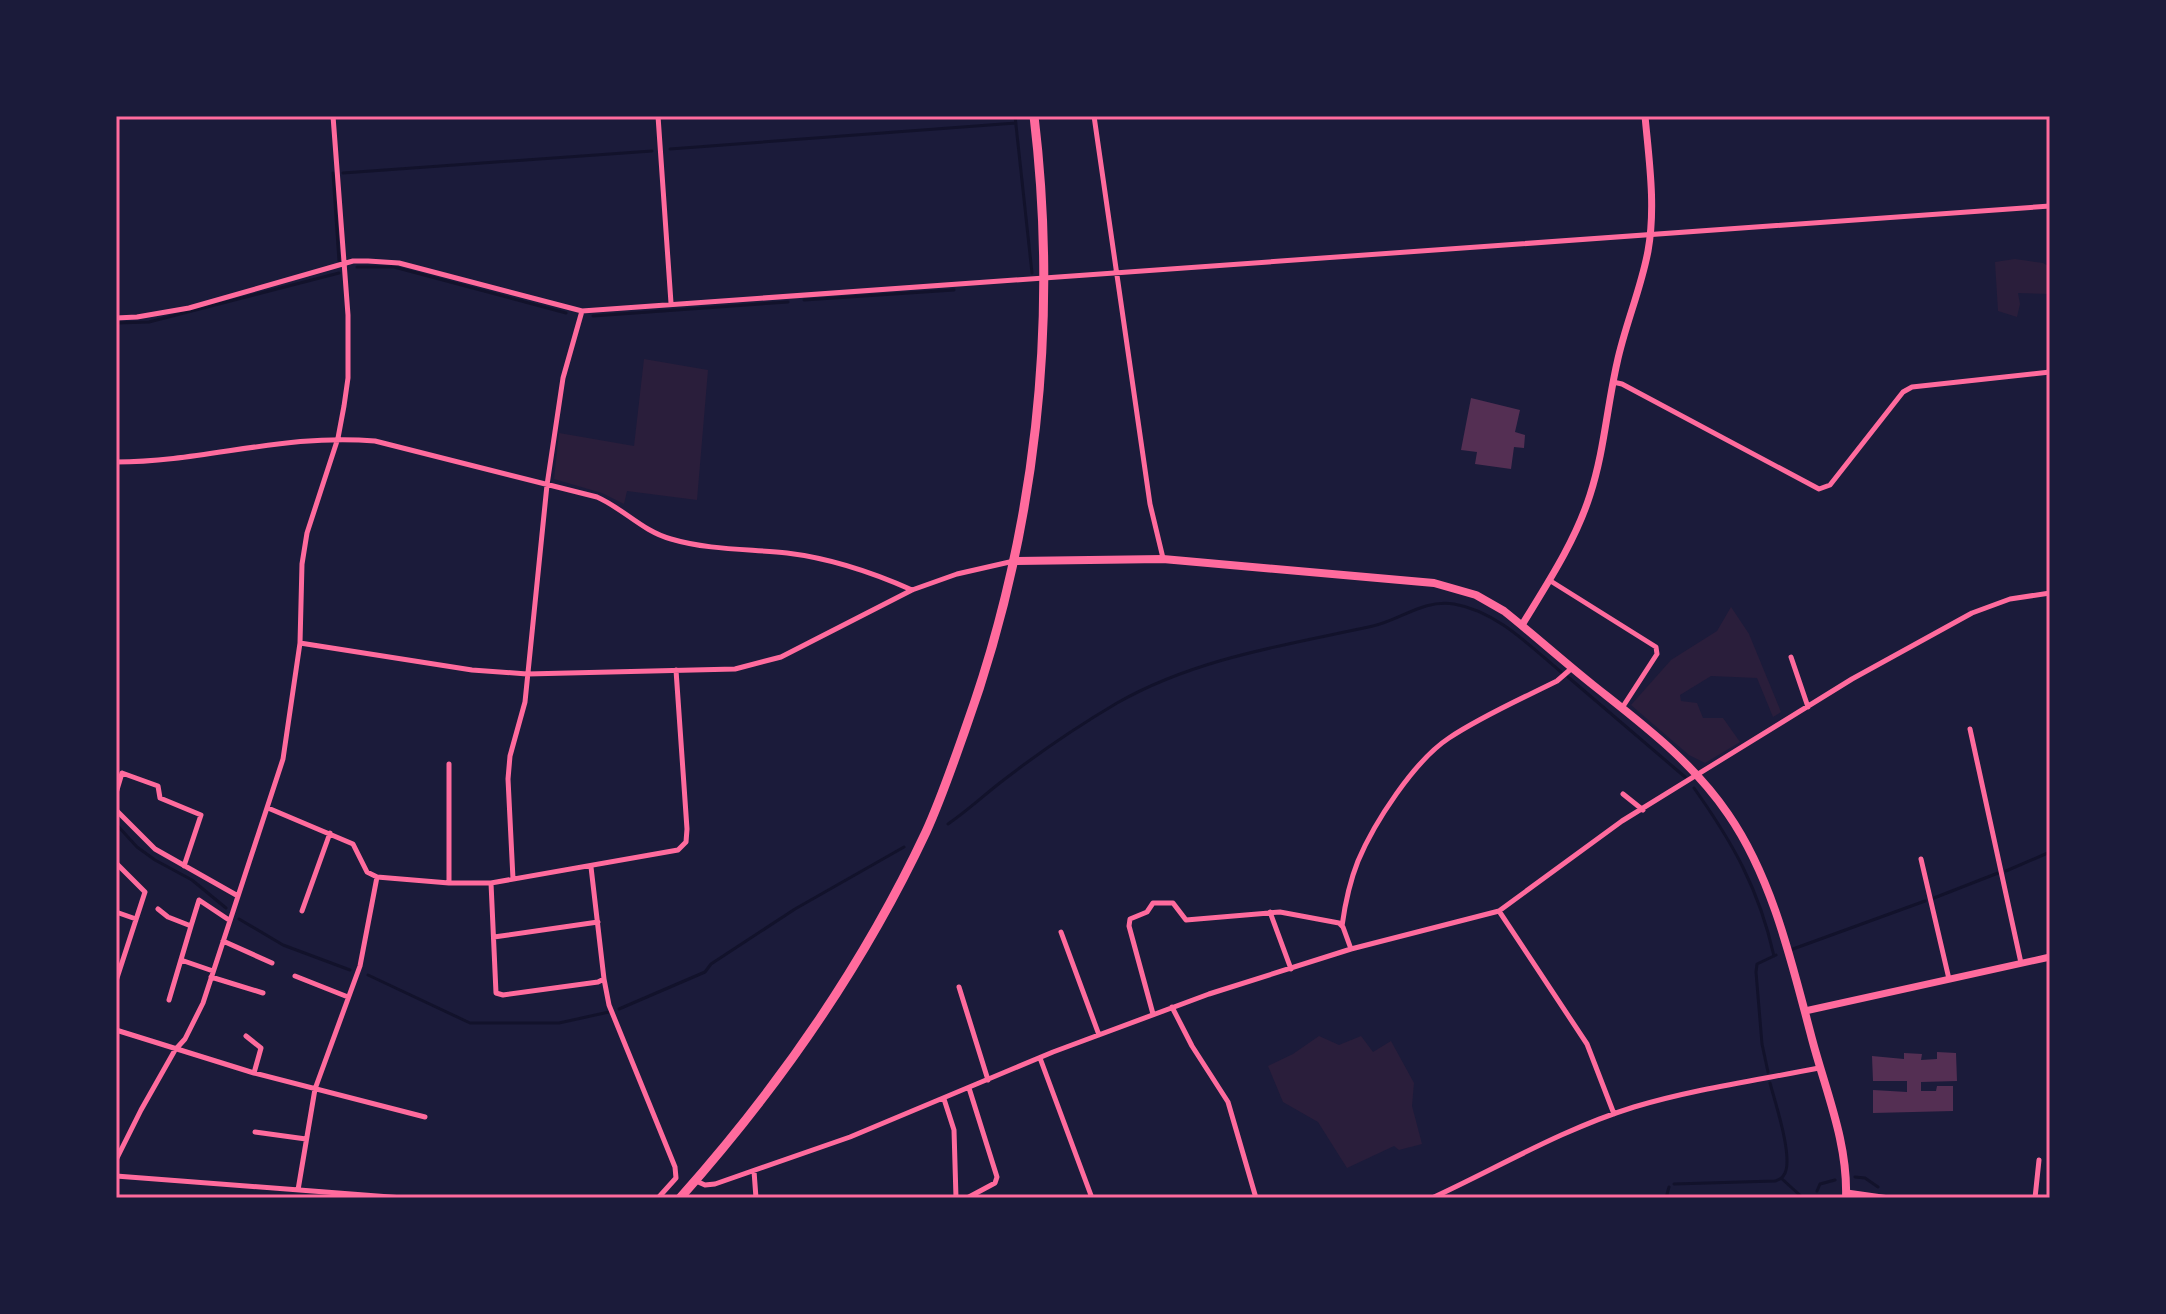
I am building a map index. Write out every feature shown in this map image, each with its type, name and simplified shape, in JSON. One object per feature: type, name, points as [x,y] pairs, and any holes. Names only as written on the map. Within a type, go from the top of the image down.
[{"type":"highway","points":[[680,1198],[766,1093],[822,1017],[875,930],[926,831],[979,691],[1014,561],[1030,475],[1042,378],[1045,278],[1043,202],[1034,116]]},
{"type":"main road","points":[[1014,561],[1163,559],[1434,583],[1476,595],[1522,625],[1665,743],[1698,776],[1729,815],[1763,879],[1805,1011],[1844,1154],[1846,1195]]},
{"type":"street","points":[[116,1160],[203,1003],[268,808],[290,726],[300,643],[302,564],[307,533],[338,438],[348,378],[348,315],[333,116]]},
{"type":"street","points":[[658,116],[671,303]]},
{"type":"street","points":[[1094,116],[1150,504],[1163,559]]},
{"type":"street","points":[[1522,625],[1568,547],[1591,494],[1613,382],[1646,260],[1650,234],[1645,116]]},
{"type":"street","points":[[116,318],[189,308],[343,265],[368,261],[399,263],[582,311],[2050,206]]},
{"type":"street","points":[[513,879],[508,779],[510,756],[525,702],[547,485],[563,378],[582,311]]},
{"type":"street","points":[[1613,382],[1706,427],[1819,489],[1830,485],[1903,392],[1912,387],[2050,372]]},
{"type":"street","points":[[116,462],[159,462],[291,441],[338,438],[375,441],[611,503],[643,529],[667,538],[804,556],[912,590]]},
{"type":"street","points":[[300,643],[472,670],[527,674],[735,669],[781,657],[912,590],[957,574],[1014,561]]},
{"type":"street","points":[[1549,580],[1656,647],[1657,654],[1622,708]]},
{"type":"street","points":[[695,1181],[705,1185],[715,1184],[850,1137],[1172,1007],[1351,949],[1499,911],[1622,821],[1852,679],[1972,613],[2010,599],[2050,593]]},
{"type":"street","points":[[1791,657],[1808,707]]},
{"type":"street","points":[[1351,949],[1342,926],[1359,859],[1395,797],[1447,739],[1557,681],[1572,668]]},
{"type":"street","points":[[268,808],[353,844],[367,872],[377,877],[491,883],[678,850],[686,842],[676,670]]},
{"type":"street","points":[[1970,729],[2021,963]]},
{"type":"street","points":[[449,764],[449,883]]},
{"type":"street","points":[[116,793],[122,773],[158,786],[160,798],[201,815],[184,866]]},
{"type":"street","points":[[1623,794],[1643,810]]},
{"type":"street","points":[[116,810],[155,849],[238,896]]},
{"type":"street","points":[[302,911],[330,833]]},
{"type":"street","points":[[1921,859],[1949,979]]},
{"type":"street","points":[[116,863],[145,892],[116,981]]},
{"type":"street","points":[[591,867],[609,1005],[675,1167],[676,1178],[658,1198]]},
{"type":"street","points":[[298,1190],[315,1089],[360,966],[377,877]]},
{"type":"street","points":[[491,883],[496,993],[503,995],[604,979]]},
{"type":"street","points":[[169,1000],[199,900],[230,920]]},
{"type":"street","points":[[1153,1014],[1129,933],[1130,919],[1147,912],[1153,903],[1167,901],[1177,906],[1186,920],[1270,912],[1342,926]]},
{"type":"street","points":[[158,909],[168,917],[191,926]]},
{"type":"street","points":[[1499,911],[1587,1044],[1614,1114]]},
{"type":"street","points":[[116,912],[136,919]]},
{"type":"street","points":[[1270,912],[1291,969]]},
{"type":"street","points":[[494,937],[598,922]]},
{"type":"street","points":[[1061,932],[1099,1035]]},
{"type":"street","points":[[223,941],[272,963]]},
{"type":"street","points":[[1805,1011],[2050,957]]},
{"type":"street","points":[[181,960],[263,993]]},
{"type":"street","points":[[295,976],[348,997]]},
{"type":"street","points":[[959,987],[988,1080]]},
{"type":"street","points":[[1172,1007],[1192,1046],[1228,1102],[1256,1198]]},
{"type":"street","points":[[116,1030],[254,1073],[425,1117]]},
{"type":"street","points":[[246,1036],[261,1048],[254,1073]]},
{"type":"street","points":[[1040,1058],[1092,1198]]},
{"type":"street","points":[[1432,1198],[1575,1129],[1614,1114],[1693,1093],[1821,1067]]},
{"type":"street","points":[[967,1198],[995,1183],[996,1169],[969,1088]]},
{"type":"street","points":[[944,1099],[954,1130],[956,1198]]},
{"type":"street","points":[[255,1132],[306,1139]]},
{"type":"street","points":[[2035,1198],[2039,1160]]},
{"type":"street","points":[[754,1171],[756,1198]]},
{"type":"street","points":[[116,1176],[403,1198]]},
{"type":"street","points":[[982,1190],[983,1198]]},
{"type":"street","points":[[1846,1195],[1889,1198]]},
{"type":"shaded area","points":[[2015,259],[2050,267],[2050,294],[2018,293],[2020,304],[2017,317],[1998,311],[1995,262]]},
{"type":"shaded area","points":[[644,359],[708,370],[697,500],[627,491],[624,504],[602,493],[554,479],[559,433],[634,446]]},
{"type":"shaded area","points":[[1731,607],[1749,634],[1781,712],[1773,717],[1757,678],[1711,676],[1680,695],[1681,701],[1697,703],[1703,718],[1723,718],[1740,742],[1705,763],[1689,755],[1631,705],[1671,660],[1717,631]]},
{"type":"shaded area","points":[[1319,1036],[1339,1045],[1361,1036],[1373,1052],[1391,1041],[1414,1083],[1412,1106],[1422,1144],[1399,1150],[1394,1146],[1347,1168],[1318,1122],[1283,1102],[1268,1066]]},
{"type":"building","points":[[1471,398],[1520,410],[1515,432],[1525,435],[1524,448],[1514,447],[1511,469],[1475,464],[1477,452],[1461,450]]},
{"type":"building","points":[[1937,1052],[1956,1053],[1957,1081],[1921,1082],[1921,1091],[1936,1091],[1937,1086],[1953,1086],[1953,1111],[1873,1113],[1873,1090],[1907,1092],[1907,1081],[1873,1081],[1872,1056],[1904,1059],[1904,1053],[1922,1054],[1921,1060],[1937,1059]]},
{"type":"waterway","points":[[1015,116],[1032,273]]},
{"type":"waterway","points":[[670,149],[1016,123]]},
{"type":"waterway","points":[[343,173],[652,151]]},
{"type":"waterway","points":[[333,173],[339,261]]},
{"type":"waterway","points":[[357,267],[394,267],[566,313]]},
{"type":"waterway","points":[[116,323],[149,322],[339,273]]},
{"type":"waterway","points":[[804,300],[954,290]]},
{"type":"waterway","points":[[593,316],[788,302]]},
{"type":"waterway","points":[[948,824],[1058,741],[1117,703],[1147,688],[1210,664],[1373,626],[1432,604],[1454,604],[1484,614],[1512,631],[1561,672]]},
{"type":"waterway","points":[[1568,677],[1685,777]]},
{"type":"waterway","points":[[1694,788],[1743,868],[1761,909],[1774,956]]},
{"type":"waterway","points":[[116,824],[137,847],[192,880],[226,908]]},
{"type":"waterway","points":[[619,1009],[705,972],[711,964],[795,909],[904,847]]},
{"type":"waterway","points":[[2006,871],[2050,852]]},
{"type":"waterway","points":[[1934,898],[1998,873]]},
{"type":"waterway","points":[[1793,949],[1925,901]]},
{"type":"waterway","points":[[239,919],[283,945],[350,970]]},
{"type":"waterway","points":[[1768,1072],[1762,1044],[1756,972],[1757,964],[1776,955]]},
{"type":"waterway","points":[[368,975],[470,1023],[559,1023],[609,1012]]},
{"type":"waterway","points":[[1674,1184],[1775,1181],[1782,1178],[1787,1154],[1770,1083]]},
{"type":"waterway","points":[[1855,1177],[1865,1178],[1878,1187]]},
{"type":"waterway","points":[[1781,1178],[1803,1198]]},
{"type":"waterway","points":[[1817,1191],[1820,1184],[1835,1180]]},
{"type":"waterway","points":[[1666,1198],[1669,1187]]}]
